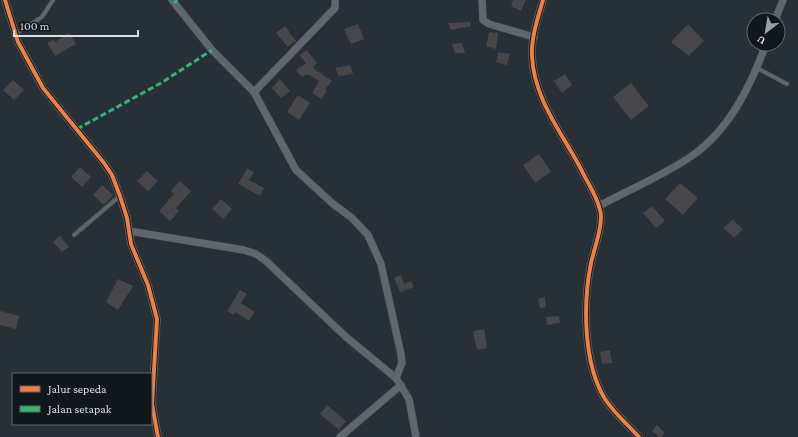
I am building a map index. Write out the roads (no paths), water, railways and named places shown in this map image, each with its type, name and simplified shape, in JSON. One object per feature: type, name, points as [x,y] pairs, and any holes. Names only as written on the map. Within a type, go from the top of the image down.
[{"type":"street","points":[[5,0],[18,42],[43,88],[83,135],[104,163],[112,175],[120,196],[131,244],[148,285],[157,318],[152,404],[158,437]]},
{"type":"street","points":[[172,0],[212,50],[254,92],[296,170],[332,203],[352,218],[368,235],[381,264],[401,354],[402,363],[396,378]]},
{"type":"street","points":[[254,92],[335,8],[335,0]]},
{"type":"street","points":[[482,0],[484,20],[489,24],[534,37]]},
{"type":"street","points":[[543,0],[537,20],[532,55],[535,79],[542,100],[599,206],[601,218],[591,262],[586,306],[591,360],[597,382],[605,399],[639,437]]},
{"type":"street","points":[[778,12],[783,0]]},
{"type":"street","points":[[599,206],[674,166],[693,155],[708,143],[726,124],[745,92],[763,52]]},
{"type":"street","points":[[129,231],[244,250],[256,254],[284,277],[346,337],[396,378],[409,399],[416,437]]},
{"type":"street","points":[[340,437],[401,385]]},
{"type":"lane","points":[[15,34],[42,17],[53,0]]},
{"type":"lane","points":[[756,68],[787,84]]},
{"type":"lane","points":[[74,235],[120,196]]}]
